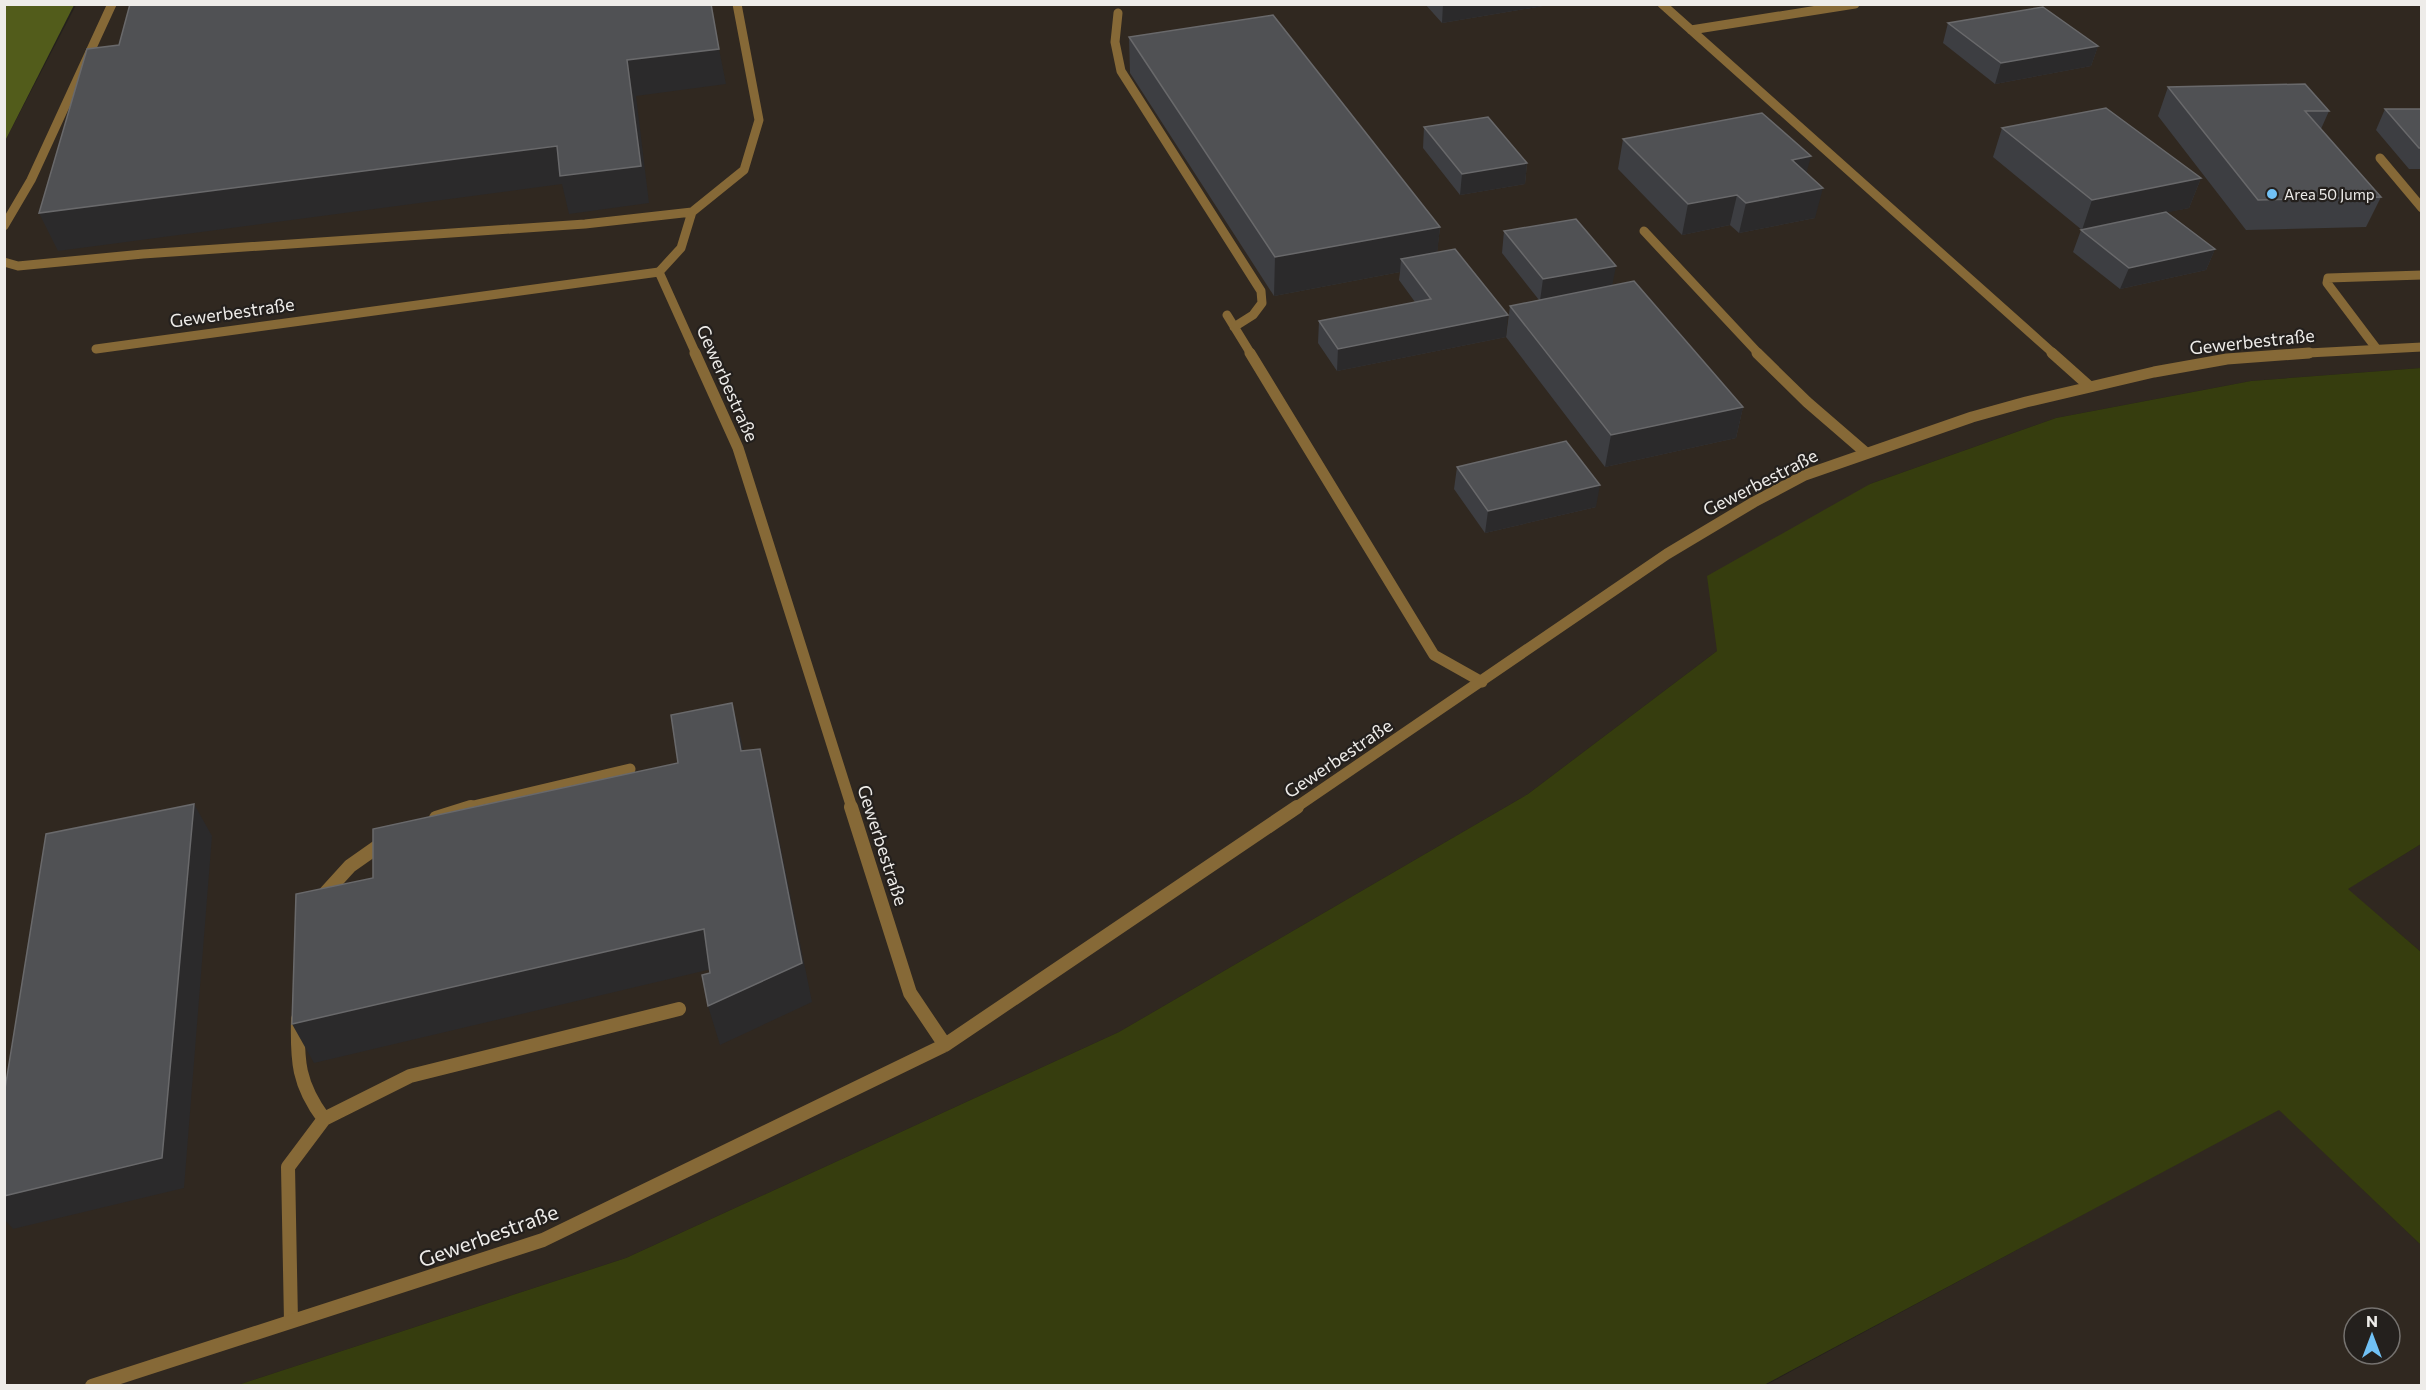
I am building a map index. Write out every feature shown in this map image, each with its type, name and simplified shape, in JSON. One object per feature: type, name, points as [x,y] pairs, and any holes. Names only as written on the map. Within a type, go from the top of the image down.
[{"type":"street","points":[[4,226],[31,180],[112,4]]},
{"type":"street","points":[[659,272],[681,248],[692,213],[744,170],[759,120],[737,4]]},
{"type":"street","points":[[1662,4],[2089,386]]},
{"type":"street","points":[[1691,30],[1855,4]]},
{"type":"street","points":[[1118,13],[1113,36],[1121,71],[1261,291],[1262,303],[1253,315],[1234,327]]},
{"type":"street","points":[[2380,158],[2421,208]]},
{"type":"street","points":[[4,262],[18,266],[143,254],[585,224],[692,213]]},
{"type":"street","points":[[1644,231],[1776,372],[1836,429],[1866,453]]},
{"type":"street","name":"Gewerbestraße","points":[[96,349],[659,272],[738,448],[910,993],[945,1044]]},
{"type":"street","points":[[2376,348],[2327,282],[2328,278],[2421,275]]},
{"type":"street","points":[[1227,315],[1434,655],[1482,682]]},
{"type":"street","name":"Gewerbestraße","points":[[92,1386],[543,1240],[945,1044],[1482,682],[1667,554],[1754,501],[1806,475],[1972,417],[2089,386],[2227,359],[2421,347]]},
{"type":"street","points":[[424,822],[458,810],[630,769]]},
{"type":"street","points":[[311,912],[334,881],[360,856],[402,831]]},
{"type":"street","points":[[291,1321],[288,1167],[324,1119],[410,1076],[679,1008]]},
{"type":"street","points":[[298,1010],[297,1065],[308,1099],[324,1119]]},
{"type":"shaded area","points":[[76,5],[2421,5],[2421,368],[2251,381],[2056,418],[1870,484],[1717,651],[1528,794],[1119,1032],[626,1258],[238,1385],[5,1385],[4,143]]},
{"type":"shaded area","points":[[2421,844],[2421,952],[2347,889]]},
{"type":"shaded area","points":[[2279,1109],[2421,1245],[2421,1385],[1764,1386]]},
{"type":"green space","points":[[4,5],[74,5],[5,141]]},
{"type":"green space","points":[[2421,368],[2421,844],[2348,889],[2421,952],[2421,1245],[2279,1110],[1764,1385],[238,1385],[626,1258],[1119,1032],[1528,794],[1717,651],[1707,576],[1870,484],[2056,418],[2251,381]]},
{"type":"building","points":[[130,4],[711,4],[719,49],[627,60],[641,166],[560,176],[557,146],[39,213],[87,49],[119,45]]},
{"type":"building","points":[[2043,7],[2098,46],[2001,63],[1948,23]]},
{"type":"building","points":[[1273,15],[1440,227],[1275,257],[1129,37]]},
{"type":"building","points":[[2305,84],[2329,111],[2305,111],[2381,197],[2258,200],[2168,87]]},
{"type":"building","points":[[2106,108],[2201,178],[2092,200],[2002,128]]},
{"type":"building","points":[[2385,109],[2421,109],[2421,148],[2419,148]]},
{"type":"building","points":[[1762,113],[1811,156],[1792,160],[1823,188],[1746,203],[1737,195],[1688,204],[1623,139]]},
{"type":"building","points":[[1488,117],[1527,163],[1462,174],[1424,127]]},
{"type":"building","points":[[2166,212],[2215,249],[2129,268],[2081,230]]},
{"type":"building","points":[[1576,219],[1616,266],[1543,279],[1504,231]]},
{"type":"building","points":[[1455,249],[1508,315],[1338,349],[1319,321],[1431,299],[1401,259]]},
{"type":"building","points":[[1634,281],[1743,407],[1611,435],[1510,306]]},
{"type":"building","points":[[1566,441],[1600,485],[1488,511],[1457,467]]},
{"type":"building","points":[[732,703],[741,751],[760,749],[802,963],[708,1006],[702,975],[710,973],[704,929],[292,1024],[296,894],[373,878],[373,829],[678,763],[671,715]]},
{"type":"building","points":[[194,804],[162,1158],[4,1196],[4,1095],[46,834]]},
{"type":"place","name":"Area 50 Jump","points":[[2272,194]]}]
